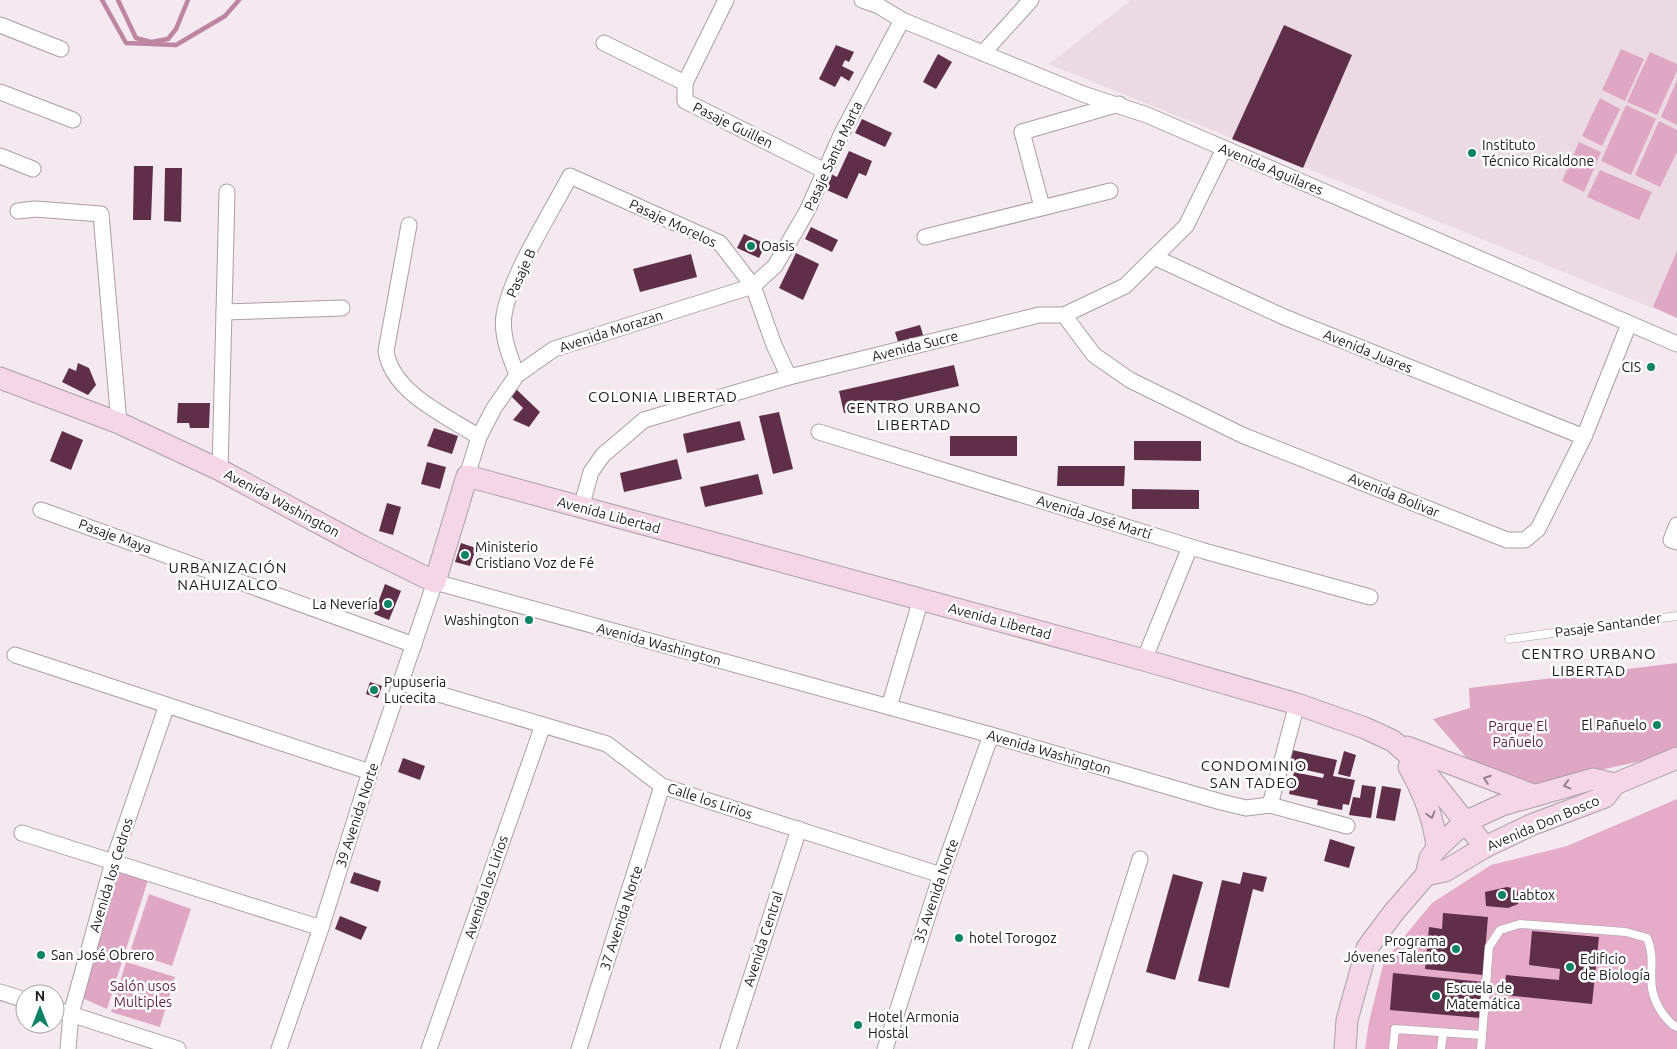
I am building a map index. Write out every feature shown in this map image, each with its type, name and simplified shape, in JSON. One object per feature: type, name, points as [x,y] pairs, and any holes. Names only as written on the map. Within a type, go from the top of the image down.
[{"type":"main road","name":"Avenida Washington","points":[[0,378],[119,423],[220,470],[362,546],[435,582]]},
{"type":"main road","name":"Avenida Libertad","points":[[467,476],[1144,660],[1297,704],[1364,728],[1393,741],[1419,764],[1485,847]]},
{"type":"main road","name":"Avenida Morazan","points":[[435,582],[467,476]]},
{"type":"main road","points":[[1393,741],[1533,795]]},
{"type":"main road","points":[[1393,741],[1422,788],[1430,810],[1437,848]]},
{"type":"main road","points":[[1615,784],[1677,758]]},
{"type":"main road","name":"Avenida Don Bosco","points":[[1345,1049],[1347,1020],[1367,948],[1394,912],[1426,875],[1430,858],[1437,848],[1465,822],[1533,795],[1593,779],[1615,784],[1605,797],[1531,825],[1485,847],[1445,871],[1426,875]]},
{"type":"street","points":[[685,83],[726,0]]},
{"type":"street","points":[[983,53],[1031,0]]},
{"type":"street","name":"Avenida Aguilares","points":[[867,1],[902,20],[1083,94],[1119,104],[1677,344]]},
{"type":"street","name":"Pasaje Santa Marta","points":[[753,286],[775,266],[808,211],[842,134],[902,20]]},
{"type":"street","points":[[0,25],[61,49]]},
{"type":"street","name":"Pasaje Guillen","points":[[604,43],[685,83],[685,101],[825,171]]},
{"type":"street","points":[[0,92],[73,120]]},
{"type":"street","points":[[1042,207],[1022,132],[1119,104]]},
{"type":"street","name":"Avenida Sucre","points":[[581,508],[591,472],[603,455],[644,420],[789,377],[1039,315],[1064,315],[1125,286],[1186,226],[1224,149]]},
{"type":"street","points":[[0,156],[33,169]]},
{"type":"street","name":"Pasaje Morelos","points":[[570,176],[720,243],[753,286],[774,345],[789,377]]},
{"type":"street","name":"Pasaje B","points":[[516,375],[508,350],[504,317],[512,287],[570,176]]},
{"type":"street","points":[[925,237],[1110,191]]},
{"type":"street","points":[[220,470],[227,192]]},
{"type":"street","points":[[18,211],[36,209],[101,214],[119,423]]},
{"type":"street","points":[[409,225],[386,351],[387,359],[408,392],[479,437]]},
{"type":"street","name":"Avenida Juares","points":[[1154,257],[1284,317],[1584,437]]},
{"type":"street","name":"Avenida Morazan","points":[[467,476],[479,437],[494,408],[516,375],[554,350],[753,286]]},
{"type":"street","points":[[224,312],[342,308]]},
{"type":"street","name":"Avenida Bolivar","points":[[1064,315],[1094,355],[1130,380],[1242,435],[1507,540],[1525,540],[1538,529],[1584,437],[1629,324]]},
{"type":"street","name":"Avenida José Martí","points":[[819,432],[1190,547],[1370,597]]},
{"type":"street","name":"Pasaje Maya","points":[[42,510],[414,644]]},
{"type":"street","points":[[1674,541],[1677,525]]},
{"type":"street","points":[[1144,660],[1190,547]]},
{"type":"street","name":"39 Avenida Norte","points":[[279,1049],[435,582]]},
{"type":"street","name":"Avenida Washington","points":[[435,582],[991,735],[1246,808],[1270,805],[1347,826]]},
{"type":"street","points":[[889,707],[921,599]]},
{"type":"street","points":[[15,654],[370,772]]},
{"type":"street","name":"Calle los Lirios","points":[[402,683],[607,744],[662,786],[941,875]]},
{"type":"street","points":[[1270,805],[1297,704]]},
{"type":"street","name":"Avenida los Cedros","points":[[68,1049],[71,1014],[113,862],[167,705]]},
{"type":"street","name":"Avenida los Lirios","points":[[429,1049],[543,725]]},
{"type":"street","name":"35 Avenida Norte","points":[[885,1049],[941,875],[991,735]]},
{"type":"street","name":"37 Avenida Norte","points":[[579,1049],[662,786]]},
{"type":"street","name":"Avenida Central","points":[[728,1049],[799,830]]},
{"type":"street","points":[[22,832],[321,928]]},
{"type":"street","points":[[1080,1049],[1140,859]]},
{"type":"street","points":[[0,992],[15,997]]},
{"type":"street","points":[[65,1012],[178,1049]]},
{"type":"lane","name":"Pasaje Santander","points":[[1509,639],[1677,616]]},
{"type":"lane","points":[[1481,1049],[1490,947],[1500,930],[1520,924],[1626,932],[1647,938],[1651,956],[1650,991],[1661,1012],[1677,1028]]},
{"type":"lane","points":[[1393,1049],[1395,1029],[1482,1036]]},
{"type":"lane","points":[[1441,1049],[1443,1033]]},
{"type":"shaded area","name":"Instituto Técnico Ricaldone","points":[[1131,0],[1677,0],[1677,318],[1049,64]]},
{"type":"shaded area","points":[[1677,799],[1677,1049],[1365,1049],[1369,1022],[1384,961],[1432,903],[1491,865],[1567,846]]},
{"type":"green space","points":[[1621,49],[1644,59],[1625,101],[1602,90]]},
{"type":"green space","points":[[1650,52],[1677,64],[1677,71],[1657,115],[1627,102]]},
{"type":"green space","points":[[1677,80],[1677,125],[1661,117]]},
{"type":"green space","points":[[1600,98],[1620,109],[1602,146],[1582,136]]},
{"type":"green space","points":[[1626,105],[1656,119],[1631,175],[1601,161]]},
{"type":"green space","points":[[1659,121],[1677,130],[1677,152],[1660,187],[1635,175]]},
{"type":"green space","points":[[1579,142],[1601,152],[1584,192],[1562,181]]},
{"type":"green space","points":[[1600,170],[1652,192],[1639,220],[1587,197]]},
{"type":"green space","points":[[1677,251],[1677,318],[1653,307]]},
{"type":"green space","name":"Parque El Pañuelo","points":[[1677,663],[1677,748],[1659,757],[1497,793],[1433,719],[1470,708],[1469,688]]},
{"type":"green space","points":[[118,864],[150,874],[107,1009],[82,998]]},
{"type":"green space","points":[[149,894],[191,909],[172,966],[130,952]]},
{"type":"green space","name":"Salón usos Multiples","points":[[126,962],[175,977],[160,1027],[111,1012]]},
{"type":"building","points":[[1284,25],[1352,55],[1303,168],[1232,139]]},
{"type":"building","points":[[836,45],[854,52],[849,62],[845,60],[842,66],[854,72],[849,81],[841,76],[835,87],[819,79]]},
{"type":"building","points":[[938,54],[952,62],[936,89],[923,82]]},
{"type":"building","points":[[862,119],[892,133],[885,147],[855,133]]},
{"type":"building","points":[[849,151],[872,161],[866,176],[859,173],[847,199],[820,187],[827,172],[837,177]]},
{"type":"building","points":[[134,166],[153,166],[151,220],[133,220]]},
{"type":"building","points":[[165,168],[182,168],[181,222],[164,221]]},
{"type":"building","points":[[811,227],[838,240],[832,252],[805,239]]},
{"type":"building","name":"Oasis","points":[[744,234],[766,244],[759,258],[737,248]]},
{"type":"building","points":[[796,253],[819,264],[803,300],[779,288]]},
{"type":"building","points":[[691,254],[697,277],[640,292],[633,269]]},
{"type":"building","points":[[920,325],[924,338],[899,345],[895,332]]},
{"type":"building","points":[[78,363],[89,368],[96,385],[88,395],[62,382],[69,368],[76,371]]},
{"type":"building","points":[[954,365],[959,386],[844,413],[839,391]]},
{"type":"building","points":[[516,389],[540,412],[529,427],[513,420],[523,408],[511,396]]},
{"type":"building","points":[[178,403],[210,403],[209,428],[190,428],[189,423],[177,423]]},
{"type":"building","points":[[779,412],[793,469],[773,474],[759,416]]},
{"type":"building","points":[[740,421],[745,440],[687,453],[683,434]]},
{"type":"building","points":[[434,428],[458,436],[452,454],[427,446]]},
{"type":"building","points":[[62,431],[83,440],[71,470],[50,461]]},
{"type":"building","points":[[950,436],[1017,436],[1017,456],[950,456]]},
{"type":"building","points":[[1134,441],[1201,441],[1201,461],[1134,460]]},
{"type":"building","points":[[677,459],[682,479],[624,492],[620,473]]},
{"type":"building","points":[[427,462],[446,467],[440,489],[421,484]]},
{"type":"building","points":[[1058,466],[1125,466],[1124,486],[1057,486]]},
{"type":"building","points":[[758,474],[763,494],[705,507],[700,487]]},
{"type":"building","points":[[1132,489],[1199,490],[1199,509],[1132,509]]},
{"type":"building","points":[[387,503],[401,507],[393,535],[379,531]]},
{"type":"building","name":"Ministerio Cristiano Voz de Fé","points":[[461,543],[476,548],[470,566],[455,562]]},
{"type":"building","points":[[385,584],[401,591],[389,620],[374,614]]},
{"type":"building","name":"Pupuseria Lucecita","points":[[370,682],[382,686],[378,698],[366,694]]},
{"type":"building","points":[[1292,750],[1337,760],[1333,776],[1355,780],[1349,805],[1343,804],[1342,810],[1317,805],[1318,800],[1289,794],[1294,772],[1323,778],[1324,774],[1288,766]]},
{"type":"building","points":[[1344,751],[1356,755],[1350,777],[1338,774]]},
{"type":"building","points":[[403,758],[425,766],[420,780],[398,772]]},
{"type":"building","points":[[1362,785],[1376,787],[1371,818],[1349,815],[1353,797],[1360,798]]},
{"type":"building","points":[[1382,786],[1401,789],[1395,821],[1376,818]]},
{"type":"building","points":[[1330,839],[1355,847],[1349,868],[1324,861]]},
{"type":"building","points":[[354,872],[381,881],[378,892],[350,883]]},
{"type":"building","points":[[1243,872],[1267,877],[1263,892],[1253,889],[1229,988],[1198,981],[1222,880],[1240,884]]},
{"type":"building","points":[[1173,874],[1203,882],[1175,980],[1146,972]]},
{"type":"building","name":"Labtox","points":[[1507,887],[1517,889],[1518,904],[1508,908],[1486,906],[1485,892]]},
{"type":"building","name":"Programa Jóvenes Talento","points":[[1443,913],[1488,917],[1483,975],[1425,969],[1429,927],[1442,929]]},
{"type":"building","points":[[340,916],[367,927],[361,940],[335,929]]},
{"type":"building","name":"Edificio de Biología","points":[[1532,931],[1599,937],[1592,1004],[1504,995],[1506,975],[1559,980],[1560,969],[1529,965]]},
{"type":"building","name":"Escuela de Matemática","points":[[1393,973],[1483,982],[1480,1018],[1390,1010]]},
{"type":"waterway","points":[[102,0],[126,43],[176,45],[225,16],[239,0]]},
{"type":"waterway","points":[[118,0],[136,38],[151,42],[168,39],[176,29],[188,0]]},
{"type":"place","name":"Instituto Técnico Ricaldone","points":[[1472,153]]},
{"type":"place","name":"Oasis","points":[[751,246]]},
{"type":"place","name":"CIS","points":[[1651,367]]},
{"type":"place","name":"Ministerio Cristiano Voz de Fé","points":[[465,555]]},
{"type":"place","name":"La Nevería","points":[[388,604]]},
{"type":"place","name":"Washington","points":[[529,620]]},
{"type":"place","name":"Pupuseria Lucecita","points":[[374,690]]},
{"type":"place","name":"El Pañuelo","points":[[1657,725]]},
{"type":"place","name":"Labtox","points":[[1502,895]]},
{"type":"place","name":"hotel Torogoz","points":[[959,938]]},
{"type":"place","name":"Programa Jóvenes Talento","points":[[1456,949]]},
{"type":"place","name":"San José Obrero","points":[[41,955]]},
{"type":"place","name":"Edificio de Biología","points":[[1570,967]]},
{"type":"place","name":"Escuela de Matemática","points":[[1436,996]]},
{"type":"place","name":"Hotel Armonia Hostal","points":[[858,1025]]},
{"type":"district","name":"COLONIA LIBERTAD","points":[[663,396]]},
{"type":"district","name":"CENTRO URBANO LIBERTAD","points":[[914,416]]},
{"type":"district","name":"URBANIZACIÓN NAHUIZALCO","points":[[228,576]]},
{"type":"district","name":"CENTRO URBANO LIBERTAD","points":[[1589,662]]},
{"type":"district","name":"CONDOMINIO SAN TADEO","points":[[1254,774]]}]
